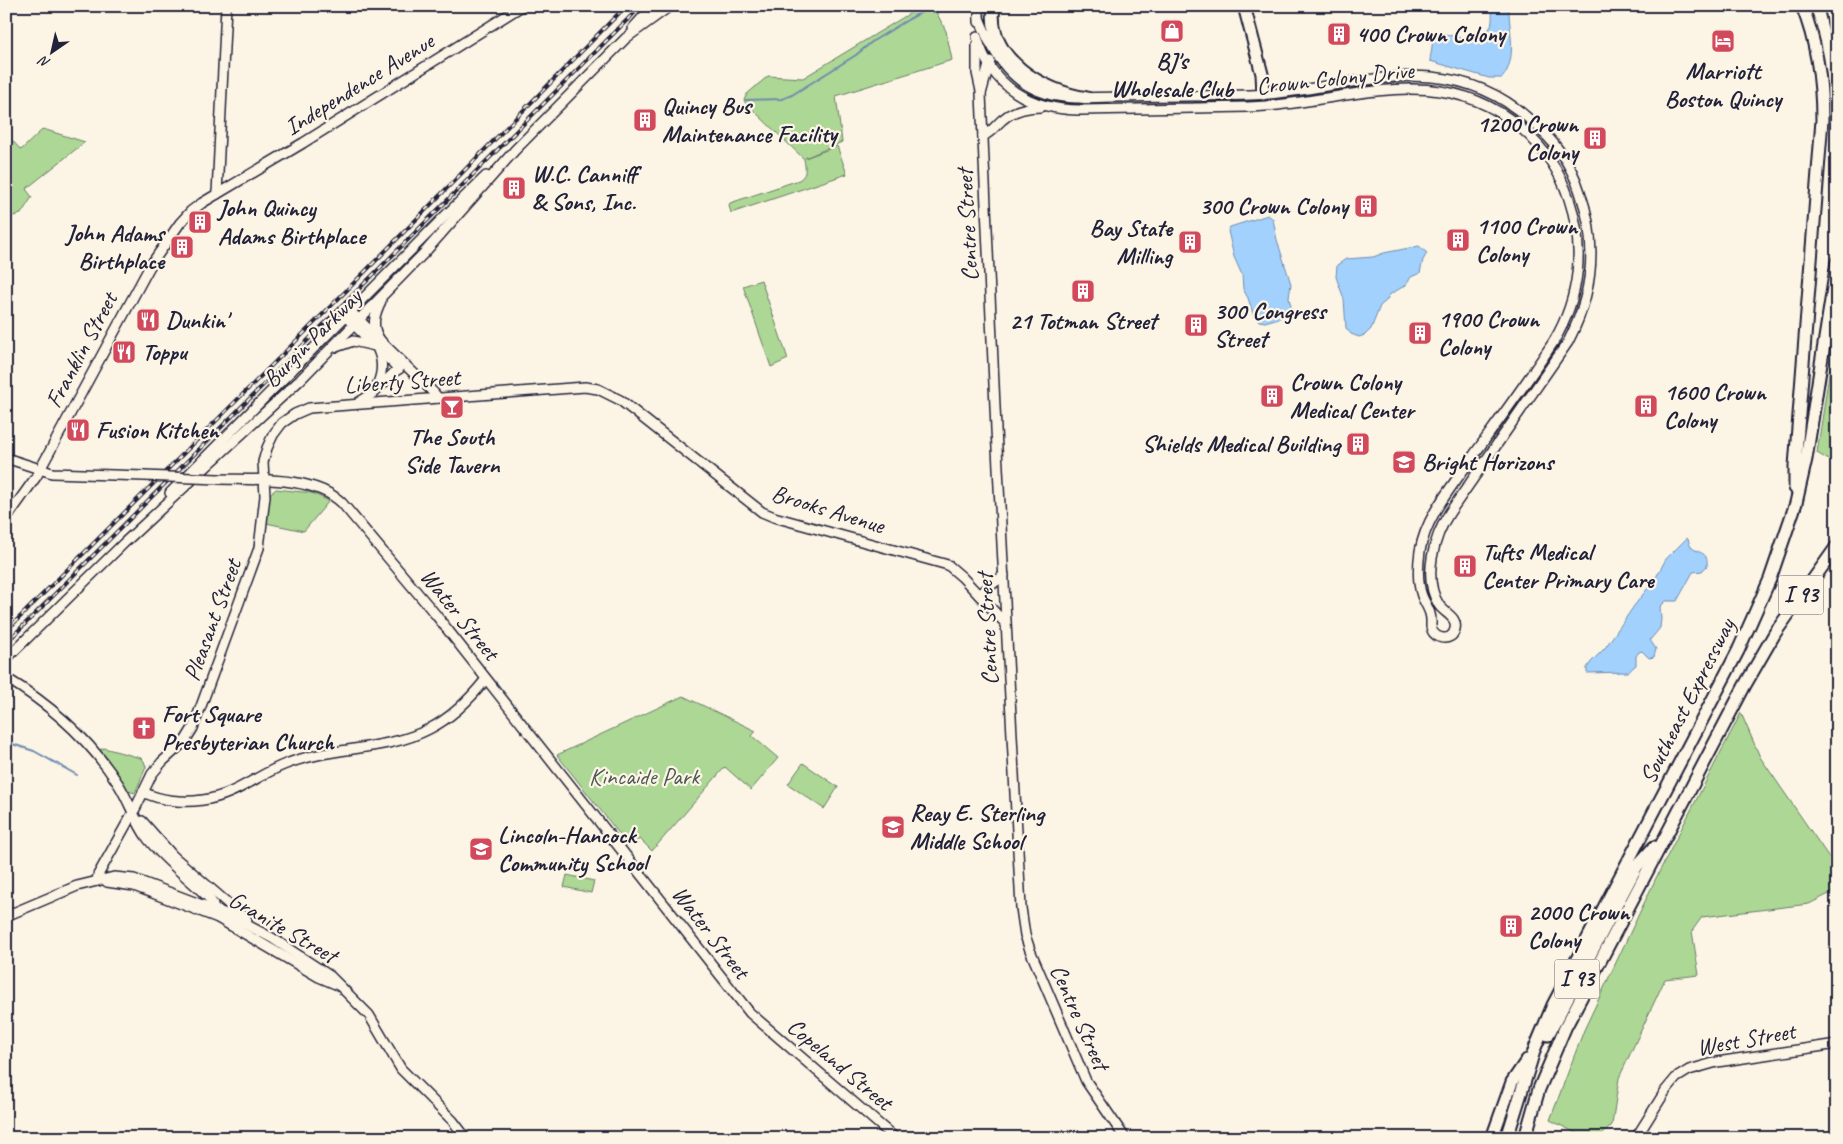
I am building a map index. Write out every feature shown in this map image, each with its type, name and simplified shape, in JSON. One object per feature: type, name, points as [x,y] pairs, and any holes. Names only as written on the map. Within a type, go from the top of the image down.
[{"type":"highway","points":[[994,6],[993,20],[996,35],[1004,50],[1015,64],[1032,78],[1046,86],[1067,94],[1087,98]]},
{"type":"highway","points":[[1244,6],[1262,74],[1263,94]]},
{"type":"highway","points":[[1796,503],[1795,466],[1822,120],[1822,88],[1818,62],[1811,30],[1802,6]]},
{"type":"highway","points":[[1830,6],[1837,36]]},
{"type":"highway","name":"Southeast Expressway","points":[[1506,1138],[1535,1048],[1560,989],[1755,616],[1774,568],[1796,503],[1811,437],[1837,262]]},
{"type":"highway","name":"Southeast Expressway","points":[[1524,1137],[1539,1089],[1565,1028],[1667,833],[1763,652],[1837,546]]},
{"type":"highway","name":"I 93","points":[[1524,1137],[1534,1087],[1553,1040],[1637,866],[1648,823]]},
{"type":"highway","name":"I 93","points":[[1512,1138],[1530,1078],[1552,1026],[1637,866],[1667,833]]},
{"type":"highway","points":[[1492,1138],[1512,1082],[1535,1048]]},
{"type":"main road","points":[[216,194],[226,6]]},
{"type":"main road","name":"Independence Avenue","points":[[216,194],[522,6]]},
{"type":"main road","name":"Burgin Parkway","points":[[626,38],[638,21],[653,6]]},
{"type":"main road","name":"Burgin Parkway","points":[[124,543],[192,470],[445,216],[515,150],[626,38],[670,6]]},
{"type":"main road","name":"Centre Street","points":[[979,6],[977,67],[981,94],[1020,900],[1025,935],[1034,962],[1086,1082],[1125,1138]]},
{"type":"main road","name":"Centre Street","points":[[979,18],[990,46],[981,94]]},
{"type":"main road","name":"Crown Colony Drive","points":[[977,37],[1000,80],[1030,101],[1046,107],[1063,110],[1081,110],[1264,106],[1394,89],[1434,89],[1468,97],[1500,112],[1523,129],[1546,154],[1564,184],[1576,222],[1579,251],[1575,290],[1566,317],[1554,341],[1439,505],[1426,530],[1420,552],[1419,575],[1422,596],[1431,613],[1431,628],[1435,635],[1439,638],[1447,638],[1453,634],[1456,625],[1454,619],[1438,604],[1432,579],[1433,553],[1439,530],[1564,347],[1576,326],[1584,304],[1590,275],[1591,245],[1588,219],[1580,190],[1553,142],[1536,124],[1501,99],[1467,83],[1435,76],[1406,75],[1263,94],[1062,97],[1038,91],[1018,79],[1000,60],[987,36]]},
{"type":"main road","points":[[977,67],[980,61],[988,59],[1000,60]]},
{"type":"main road","points":[[983,136],[1015,112],[1024,108],[1046,107]]},
{"type":"main road","name":"Burgin Parkway","points":[[6,659],[124,543],[275,404],[322,358],[441,234],[515,150]]},
{"type":"main road","name":"Franklin Street","points":[[6,519],[40,470],[135,290],[156,256],[188,214],[216,194]]},
{"type":"main road","points":[[372,394],[382,370],[374,320],[378,307],[387,292]]},
{"type":"main road","points":[[348,313],[438,398]]},
{"type":"main road","points":[[322,358],[338,346],[350,341],[378,343]]},
{"type":"main road","points":[[349,404],[358,402],[372,394],[402,366]]},
{"type":"main road","name":"Liberty Street","points":[[264,481],[263,468],[266,451],[273,435],[286,420],[300,411],[309,408],[591,387]]},
{"type":"main road","name":"Brooks Avenue","points":[[591,387],[602,390],[620,400],[766,514],[946,564],[957,572],[1006,624]]},
{"type":"main road","name":"Water Street","points":[[6,458],[40,470],[58,473],[264,481],[312,486],[326,490],[338,499],[433,611],[747,1011],[758,1021]]},
{"type":"main road","name":"Pleasant Street","points":[[97,881],[98,875],[107,862],[155,770],[185,741],[195,723],[260,548],[265,496],[264,481]]},
{"type":"main road","points":[[979,595],[1004,575]]},
{"type":"main road","points":[[1431,622],[1438,614],[1450,615]]},
{"type":"main road","points":[[7,678],[42,702],[78,734],[111,773],[152,844],[209,898],[213,904],[214,914],[218,918]]},
{"type":"main road","points":[[143,792],[154,797],[178,801],[208,799],[232,793],[276,768],[293,761],[413,736],[428,730],[444,720],[486,679]]},
{"type":"main road","points":[[134,812],[179,862],[236,912],[272,938]]},
{"type":"main road","name":"Granite Street","points":[[6,916],[71,888],[110,877],[130,878],[212,908],[272,938],[325,972],[338,985]]},
{"type":"main road","name":"Granite Street","points":[[97,881],[134,886],[218,918],[242,930],[319,977],[338,985]]},
{"type":"main road","points":[[338,985],[370,1015],[401,1069],[453,1121],[466,1138]]},
{"type":"main road","name":"Copeland Street","points":[[758,1021],[895,1138]]},
{"type":"main road","name":"West Street","points":[[1636,1138],[1669,1086],[1680,1075],[1689,1070],[1717,1062],[1837,1044]]},
{"type":"green space","points":[[922,6],[933,6],[946,31],[952,60],[836,96],[842,142],[805,158],[837,146],[847,174],[731,213],[730,203],[799,180],[805,171],[804,159],[747,106],[744,100],[747,94],[768,76],[803,78]]},
{"type":"green space","points":[[43,129],[85,142],[26,189],[32,197],[21,214],[6,218],[6,141],[10,138],[21,150]]},
{"type":"green space","points":[[761,280],[788,359],[771,367],[743,286]]},
{"type":"green space","points":[[1837,321],[1837,465],[1817,453]]},
{"type":"green space","points":[[276,489],[312,493],[329,501],[304,531],[266,523],[270,494]]},
{"type":"green space","name":"Kincaide Park","points":[[683,696],[756,731],[752,736],[778,758],[751,790],[725,767],[652,851],[640,839],[628,845],[557,755]]},
{"type":"green space","points":[[1741,713],[1760,757],[1837,869],[1837,890],[1809,904],[1702,917],[1692,931],[1699,975],[1665,979],[1619,1078],[1612,1125],[1599,1138],[1586,1138],[1550,1120],[1584,1030],[1656,878]]},
{"type":"green space","points":[[104,748],[141,758],[144,761],[146,767],[135,793],[128,791],[116,772],[100,754],[101,749]]},
{"type":"green space","points":[[803,763],[838,787],[824,809],[788,784]]},
{"type":"green space","points":[[567,875],[594,881],[591,893],[564,887]]},
{"type":"water","points":[[1493,6],[1507,6],[1509,13],[1512,47],[1510,63],[1502,78],[1489,78],[1430,61],[1435,35],[1439,33],[1467,39],[1475,39],[1482,36],[1491,27]]},
{"type":"water","points":[[1268,215],[1273,219],[1277,240],[1291,284],[1289,298],[1291,306],[1286,316],[1265,322],[1259,321],[1254,317],[1243,289],[1242,275],[1234,257],[1228,231],[1230,227]]},
{"type":"water","points":[[1419,246],[1427,253],[1420,273],[1411,277],[1406,285],[1389,295],[1387,300],[1380,306],[1371,329],[1365,335],[1359,337],[1351,334],[1346,328],[1344,299],[1336,277],[1337,265],[1346,259],[1373,257]]},
{"type":"water","points":[[1687,538],[1693,548],[1706,557],[1707,566],[1702,571],[1693,572],[1677,601],[1666,601],[1660,607],[1660,628],[1650,640],[1656,649],[1654,657],[1649,658],[1642,651],[1636,656],[1636,665],[1628,672],[1587,673],[1587,668],[1591,662],[1605,648],[1655,579],[1666,559]]},
{"type":"waterway","points":[[746,100],[782,99],[792,95],[856,55],[873,41],[933,6]]},
{"type":"waterway","points":[[6,742],[34,751],[77,775]]},
{"type":"railway","points":[[6,631],[346,291],[626,6]]},
{"type":"railway","points":[[6,643],[641,6]]},
{"type":"place","name":"BJ's Wholesale Club","points":[[1172,31]]},
{"type":"place","name":"400 Crown Colony","points":[[1339,34]]},
{"type":"place","name":"Marriott Boston Quincy","points":[[1723,41]]},
{"type":"place","name":"Quincy Bus Maintenance Facility","points":[[645,120]]},
{"type":"place","name":"1200 Crown Colony","points":[[1595,138]]},
{"type":"place","name":"W.C. Canniff & Sons, Inc.","points":[[514,188]]},
{"type":"place","name":"300 Crown Colony","points":[[1366,206]]},
{"type":"place","name":"John Quincy Adams Birthplace","points":[[200,222]]},
{"type":"place","name":"1100 Crown Colony","points":[[1458,240]]},
{"type":"place","name":"Bay State Milling","points":[[1190,242]]},
{"type":"place","name":"John Adams Birthplace","points":[[182,247]]},
{"type":"place","name":"21 Totman Street","points":[[1083,291]]},
{"type":"place","name":"Dunkin'","points":[[148,320]]},
{"type":"place","name":"300 Congress Street","points":[[1196,325]]},
{"type":"place","name":"1900 Crown Colony","points":[[1420,333]]},
{"type":"place","name":"Toppu","points":[[124,352]]},
{"type":"place","name":"Crown Colony Medical Center","points":[[1272,396]]},
{"type":"place","name":"1600 Crown Colony","points":[[1646,406]]},
{"type":"place","name":"The South Side Tavern","points":[[452,407]]},
{"type":"place","name":"Fusion Kitchen","points":[[78,430]]},
{"type":"place","name":"Shields Medical Building","points":[[1358,444]]},
{"type":"place","name":"Bright Horizons","points":[[1404,462]]},
{"type":"place","name":"Tufts Medical Center Primary Care","points":[[1465,566]]},
{"type":"place","name":"Fort Square Presbyterian Church","points":[[144,728]]},
{"type":"place","name":"Reay E. Sterling Middle School","points":[[893,827]]},
{"type":"place","name":"Lincoln-Hancock Community School","points":[[481,849]]},
{"type":"place","name":"2000 Crown Colony","points":[[1511,926]]}]
